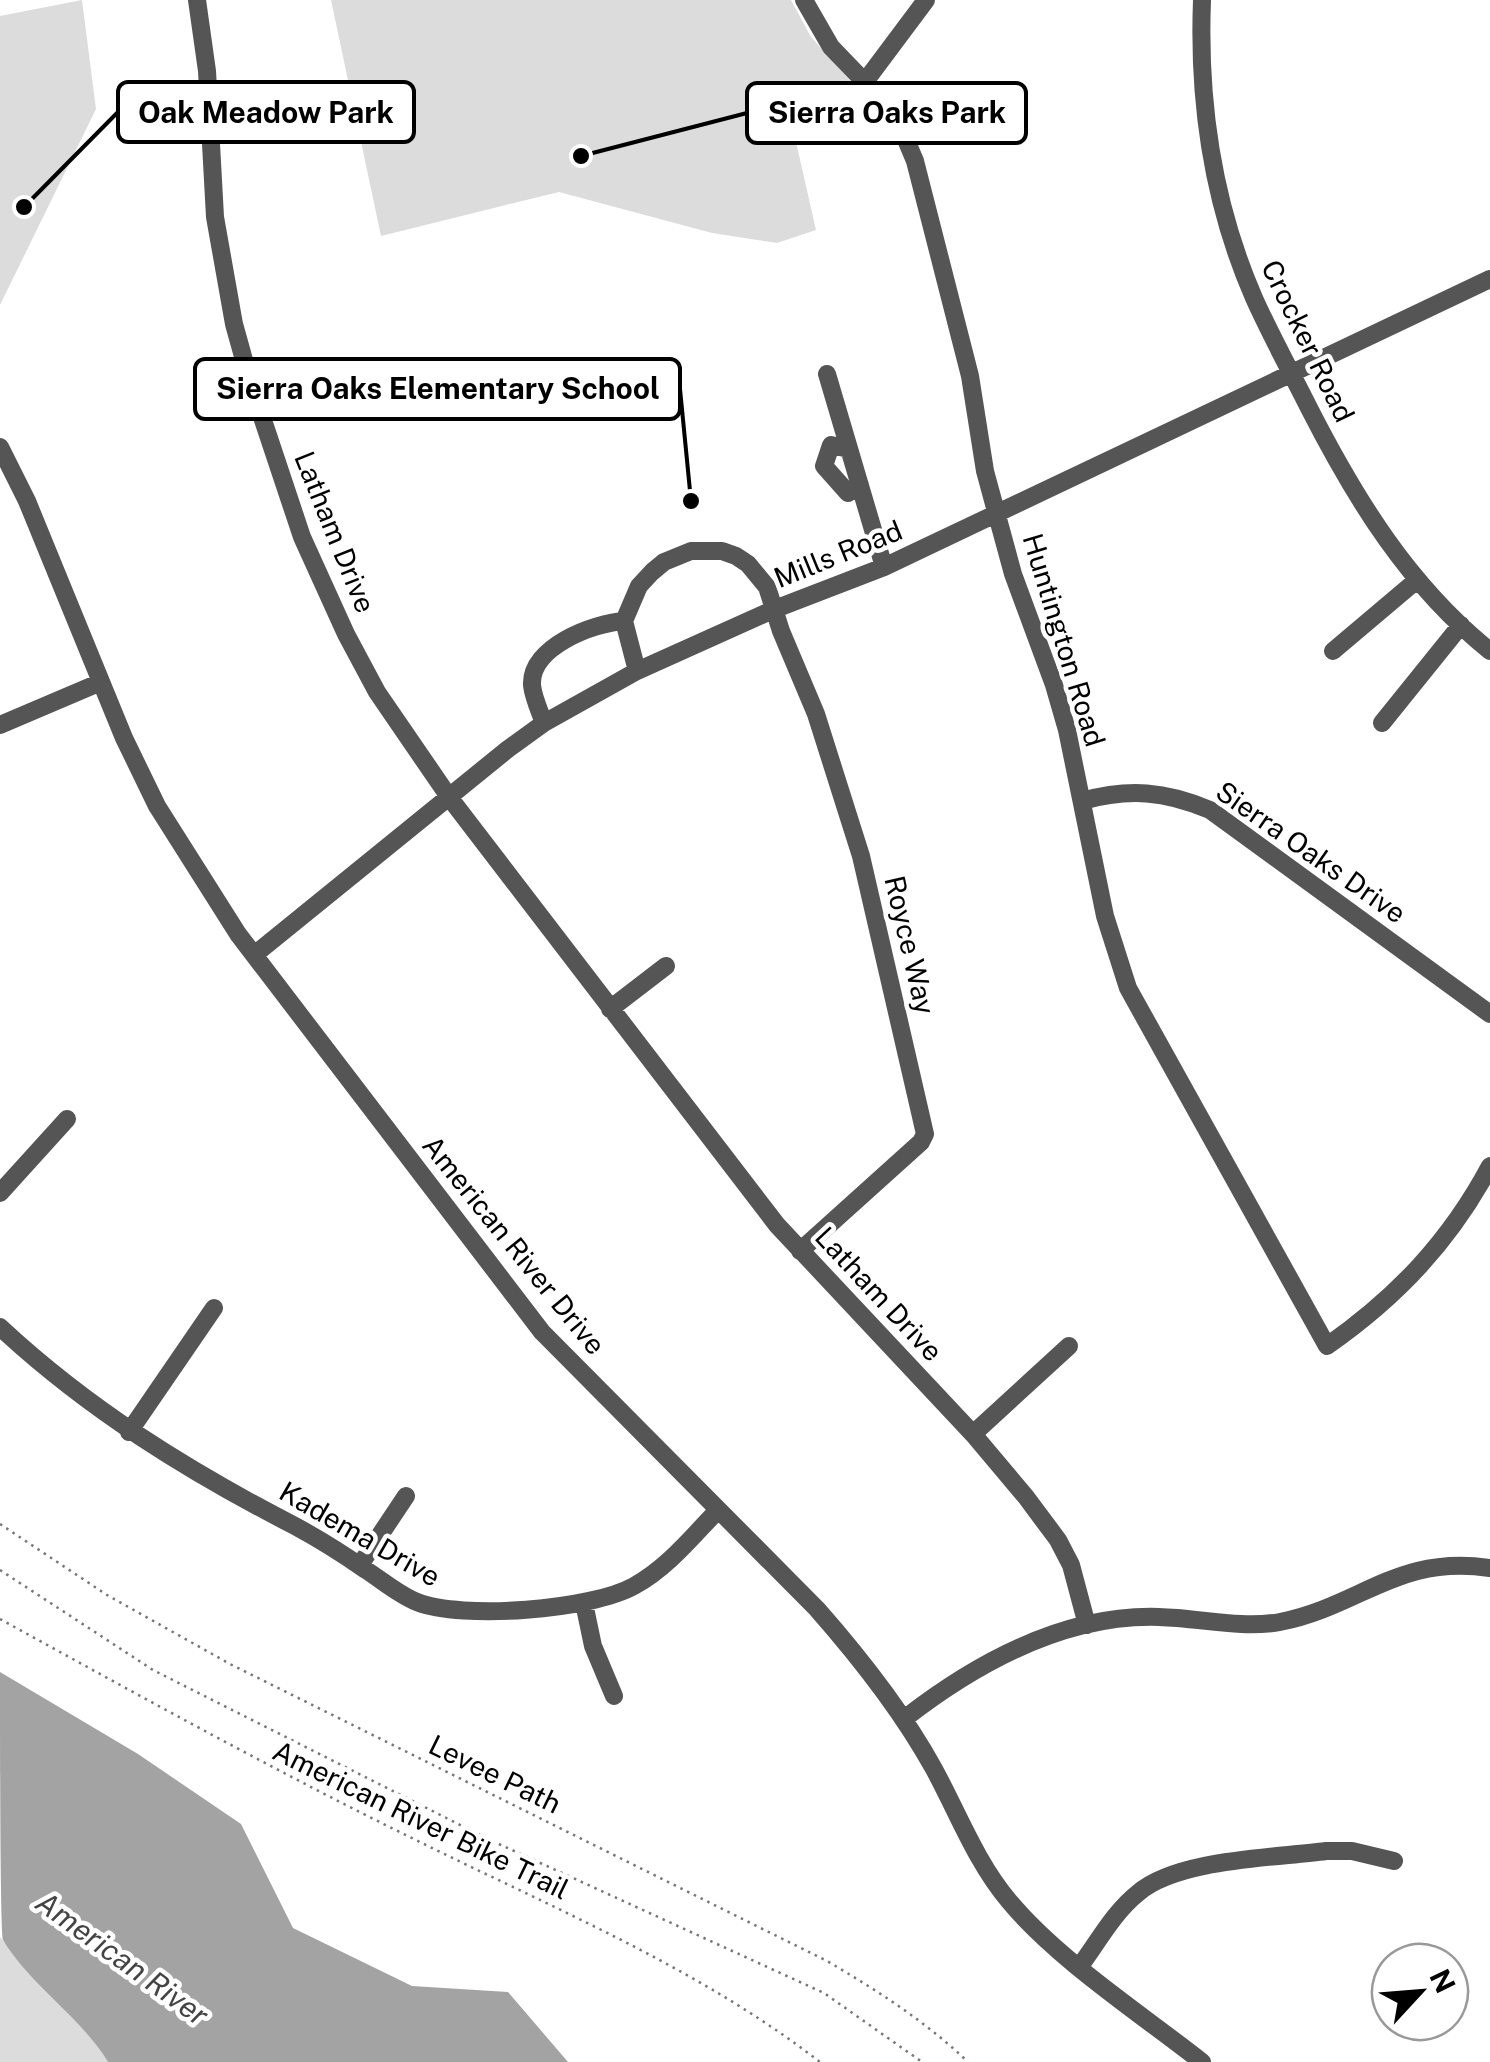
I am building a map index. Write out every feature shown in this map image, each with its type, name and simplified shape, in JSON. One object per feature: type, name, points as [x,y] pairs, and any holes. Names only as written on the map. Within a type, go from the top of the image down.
[{"type":"street","name":"Latham Drive","points":[[198,0],[215,216],[231,308],[249,378],[302,537],[377,692],[449,797],[800,1252],[973,1434],[1058,1540],[1080,1591],[1087,1625]]},
{"type":"street","name":"Huntington Road","points":[[804,0],[831,47],[899,123],[915,161],[970,376],[984,471],[1013,574],[1054,685],[1105,916],[1128,988],[1328,1346],[1377,1309],[1432,1255],[1460,1218],[1490,1166]]},
{"type":"street","points":[[864,83],[926,0]]},
{"type":"street","name":"Crocker Road","points":[[1202,0],[1202,83],[1214,172],[1238,258],[1291,373],[1363,508],[1417,580],[1490,651]]},
{"type":"street","name":"Mills Road","points":[[254,955],[544,724],[638,671],[775,609],[884,567],[1490,279]]},
{"type":"street","points":[[828,374],[884,567]]},
{"type":"street","points":[[849,449],[831,445],[824,466],[848,493],[860,486]]},
{"type":"street","name":"American River Drive","points":[[0,447],[158,806],[195,870],[254,955],[542,1332],[817,1609],[854,1652],[934,1768],[989,1875],[1030,1924],[1202,2062]]},
{"type":"street","points":[[638,671],[624,621],[639,586],[664,562],[692,550],[722,551],[748,564],[767,587],[775,609]]},
{"type":"street","points":[[1334,652],[1417,580]]},
{"type":"street","name":"Royce Way","points":[[775,609],[816,714],[861,856],[925,1128],[921,1142],[800,1252]]},
{"type":"street","points":[[544,724],[532,686],[542,661],[584,629],[624,621]]},
{"type":"street","points":[[1382,722],[1460,625]]},
{"type":"street","points":[[0,724],[101,682]]},
{"type":"street","name":"Sierra Oaks Drive","points":[[1082,801],[1121,792],[1147,792],[1186,800],[1210,810],[1490,1014]]},
{"type":"street","points":[[610,1009],[666,966]]},
{"type":"street","points":[[0,1193],[67,1120]]},
{"type":"street","points":[[129,1432],[214,1308]]},
{"type":"street","name":"Kadema Drive","points":[[0,1326],[129,1432],[192,1471],[303,1530],[404,1596],[439,1610],[464,1612],[584,1603],[622,1592],[656,1572],[718,1510]]},
{"type":"street","points":[[973,1434],[1069,1346]]},
{"type":"street","points":[[360,1566],[406,1496]]},
{"type":"street","points":[[904,1720],[978,1666],[1046,1637],[1087,1625],[1156,1616],[1244,1625],[1280,1622],[1326,1609],[1408,1572],[1449,1565],[1490,1568]]},
{"type":"street","points":[[584,1603],[593,1646],[614,1696]]},
{"type":"street","points":[[1080,1966],[1129,1900],[1172,1873],[1326,1851],[1352,1851],[1394,1861]]},
{"type":"path","name":"Levee Path","points":[[0,1524],[107,1595],[230,1664],[827,1961],[890,1998],[935,2031],[968,2062]]},
{"type":"path","points":[[0,1570],[154,1670],[488,1839],[824,1993],[922,2062]]},
{"type":"path","name":"American River Bike Trail","points":[[0,1619],[267,1767],[681,1971],[750,2012],[820,2062]]},
{"type":"shaded area","points":[[82,0],[96,109],[0,305],[0,16]]},
{"type":"shaded area","points":[[331,0],[791,0],[811,37],[855,86],[791,120],[816,230],[777,243],[712,233],[559,192],[381,236]]},
{"type":"shaded area","points":[[0,1937],[84,2029],[108,2062],[0,2062]]},
{"type":"water","name":"American River","points":[[0,1672],[138,1754],[241,1824],[293,1928],[412,1986],[508,1992],[568,2062],[108,2062],[3,1940]]},
{"type":"place","name":"Sierra Oaks Park","points":[[581,156]]},
{"type":"place","name":"Oak Meadow Park","points":[[24,207]]},
{"type":"place","name":"Sierra Oaks Elementary School","points":[[691,501]]}]
